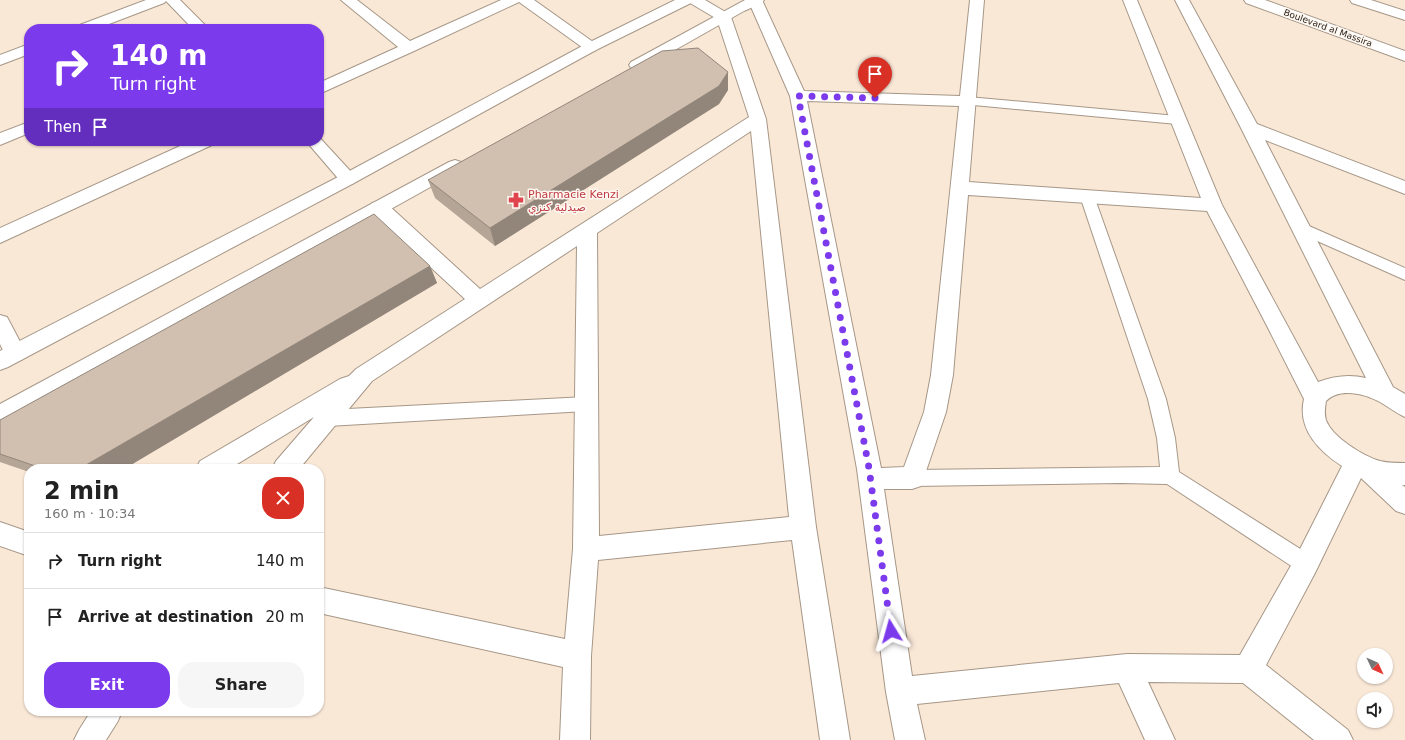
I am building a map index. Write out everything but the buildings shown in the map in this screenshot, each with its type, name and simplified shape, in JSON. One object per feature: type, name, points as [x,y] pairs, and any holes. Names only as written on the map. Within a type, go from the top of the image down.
[{"type":"street","points":[[95,24],[159,0]]},
{"type":"street","points":[[172,0],[196,24]]},
{"type":"street","points":[[348,0],[409,48]]},
{"type":"street","points":[[324,87],[513,0]]},
{"type":"street","points":[[525,0],[591,47]]},
{"type":"street","points":[[0,323],[8,357],[348,179],[591,47],[686,0]]},
{"type":"street","points":[[695,0],[724,17],[758,119],[803,527],[835,740]]},
{"type":"street","points":[[620,74],[756,0],[798,96],[870,479],[900,692],[910,740]]},
{"type":"street","points":[[870,479],[912,478],[935,412],[942,376],[977,0]]},
{"type":"street","points":[[1130,0],[1177,120],[1213,205],[1277,324],[1315,399]]},
{"type":"street","points":[[1182,0],[1302,228],[1385,394]]},
{"type":"street","name":"Boulevard al Massira","points":[[1251,0],[1405,56]]},
{"type":"street","points":[[1357,0],[1405,16]]},
{"type":"street","points":[[0,60],[24,51]]},
{"type":"street","points":[[798,96],[968,101]]},
{"type":"street","points":[[216,464],[364,375],[758,119]]},
{"type":"street","points":[[1250,128],[1405,188]]},
{"type":"street","points":[[0,140],[24,129]]},
{"type":"street","points":[[0,236],[195,146]]},
{"type":"street","points":[[319,146],[348,179]]},
{"type":"street","points":[[0,416],[469,158]]},
{"type":"street","points":[[960,188],[1213,205]]},
{"type":"street","points":[[379,208],[479,300]]},
{"type":"street","points":[[575,740],[577,656],[586,549],[587,230]]},
{"type":"street","points":[[288,464],[364,375]]},
{"type":"street","points":[[1405,407],[1385,394],[1367,387],[1350,384],[1334,385],[1322,390],[1315,399],[1313,410],[1316,424],[1325,438],[1339,452],[1361,465],[1405,503]]},
{"type":"street","points":[[1361,465],[1394,474],[1405,474]]},
{"type":"street","points":[[1248,669],[1361,465]]},
{"type":"street","points":[[586,549],[803,527]]},
{"type":"street","points":[[0,534],[24,542]]},
{"type":"street","points":[[324,601],[577,656]]},
{"type":"street","points":[[900,692],[1127,668],[1248,669],[1338,740]]},
{"type":"street","points":[[1127,668],[1160,740]]},
{"type":"street","points":[[89,740],[105,716]]},
{"type":"lane","points":[[968,101],[1177,120]]},
{"type":"lane","points":[[1087,196],[1157,399],[1166,438],[1170,476]]},
{"type":"lane","points":[[1302,228],[1405,274]]},
{"type":"lane","points":[[328,418],[586,404]]},
{"type":"lane","points":[[912,478],[1092,475],[1170,476],[1306,564]]},
{"type":"place","name":"Pharmacie Kenzi صيدلية كنزي","points":[[516,200]]},
{"type":"route","points":[[875,98],[798,96],[869,468],[891,631]]}]
